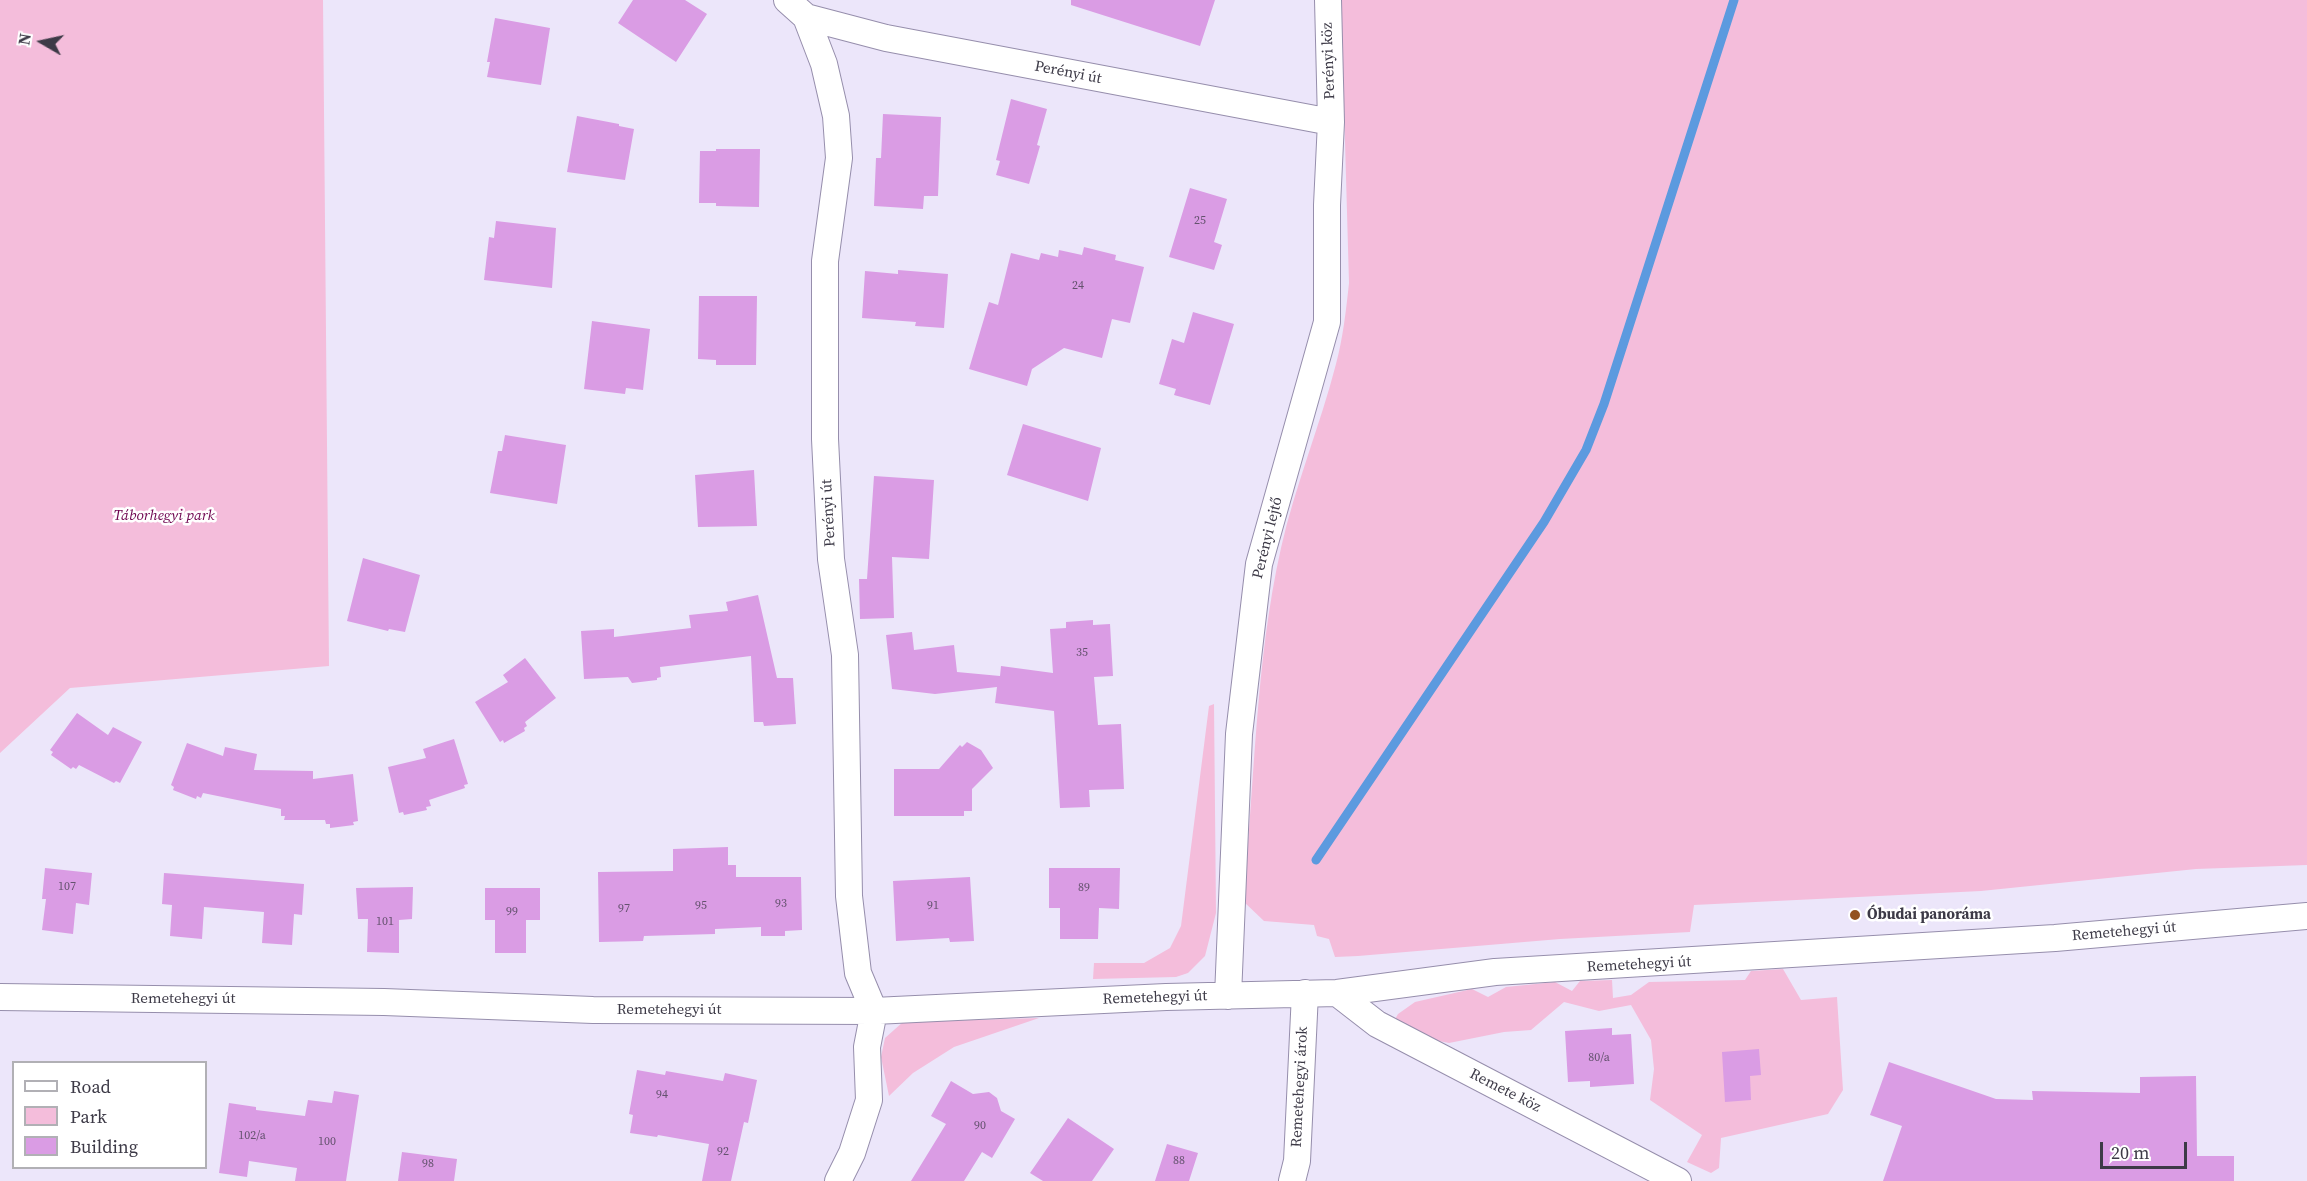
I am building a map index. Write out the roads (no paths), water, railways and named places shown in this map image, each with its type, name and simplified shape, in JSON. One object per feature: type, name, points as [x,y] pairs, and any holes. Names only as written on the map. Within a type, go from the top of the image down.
[{"type":"street","name":"Perényi köz","points":[[1328,0],[1331,122]]},
{"type":"street","name":"Perényi út","points":[[796,8],[886,39],[1331,122]]},
{"type":"street","name":"Perényi út","points":[[796,8],[824,64],[836,116],[839,158],[825,261],[825,439],[831,559],[845,655],[849,896],[858,973],[874,1011]]},
{"type":"street","name":"Perényi lejtő","points":[[1228,996],[1239,734],[1259,564],[1327,322],[1327,205],[1331,122]]},
{"type":"street","name":"Remetehegyi út","points":[[0,997],[373,1001],[593,1010],[874,1011],[1337,993],[1495,972],[2055,938],[2307,916]]},
{"type":"street","name":"Remetehegyi árok","points":[[1292,1181],[1296,1161],[1305,993]]},
{"type":"street","name":"Remete köz","points":[[1337,993],[1377,1024],[1678,1181]]},
{"type":"street","points":[[838,1181],[852,1153],[868,1100],[867,1047],[874,1011]]},
{"type":"waterway","points":[[1316,860],[1544,522],[1586,450],[1604,404],[1734,0]]},
{"type":"place","name":"Óbudai panoráma","points":[[1855,915]]},
{"type":"park label","name":"Táborhegyi park","points":[[164,516]]}]
